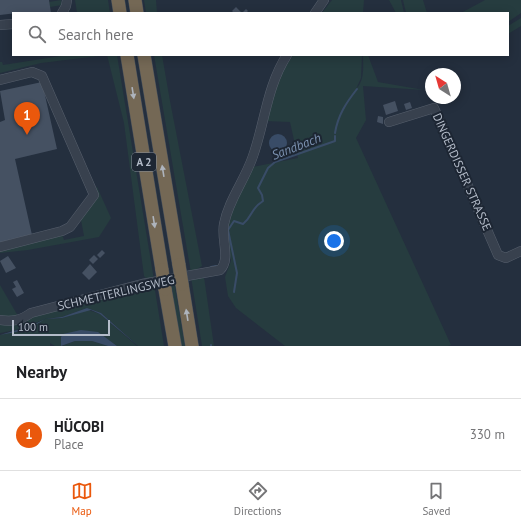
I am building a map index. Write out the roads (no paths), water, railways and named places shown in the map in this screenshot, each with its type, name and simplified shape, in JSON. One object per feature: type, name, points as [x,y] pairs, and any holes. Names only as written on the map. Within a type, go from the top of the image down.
[{"type":"highway","points":[[118,0],[120,12]]},
{"type":"highway","points":[[135,0],[137,12]]},
{"type":"highway","name":"A 2","points":[[127,56],[175,346]]},
{"type":"highway","name":"A 2","points":[[144,56],[192,346]]},
{"type":"street","points":[[63,12],[67,0]]},
{"type":"street","points":[[316,12],[324,0]]},
{"type":"street","points":[[0,25],[12,24]]},
{"type":"street","name":"SCHMETTERLINGSWEG","points":[[0,320],[10,322],[21,319],[31,313],[142,284],[220,270],[224,266],[226,257],[223,245],[226,217],[230,202],[253,156],[273,81],[286,56]]},
{"type":"street","points":[[0,80],[32,72],[42,76],[94,194],[70,227],[62,232],[0,247]]},
{"type":"street","name":"DINGERDISSER STRASSE","points":[[389,122],[434,108],[498,255],[506,258],[521,251]]},
{"type":"water","points":[[278,134],[284,137],[287,143],[284,149],[278,152],[272,149],[269,143],[272,137]]},
{"type":"water","points":[[87,308],[101,313],[138,346],[100,314],[91,310],[62,318],[45,319],[62,317]]},
{"type":"water","points":[[32,325],[21,331],[0,335]]},
{"type":"water","points":[[81,330],[98,332],[117,346],[108,346],[92,341],[75,341],[61,346],[61,337],[63,334]]},
{"type":"waterway","name":"Sandbach","points":[[335,133],[338,120],[349,99],[357,89]]},
{"type":"waterway","name":"Sandbach","points":[[234,292],[237,273],[228,230],[234,221],[243,224],[256,207],[263,201],[262,195],[258,188],[268,168],[275,162],[335,141],[335,136]]},
{"type":"waterway","points":[[211,267],[216,266]]},
{"type":"place","name":"HÜCOBI","points":[[27,135]]}]
